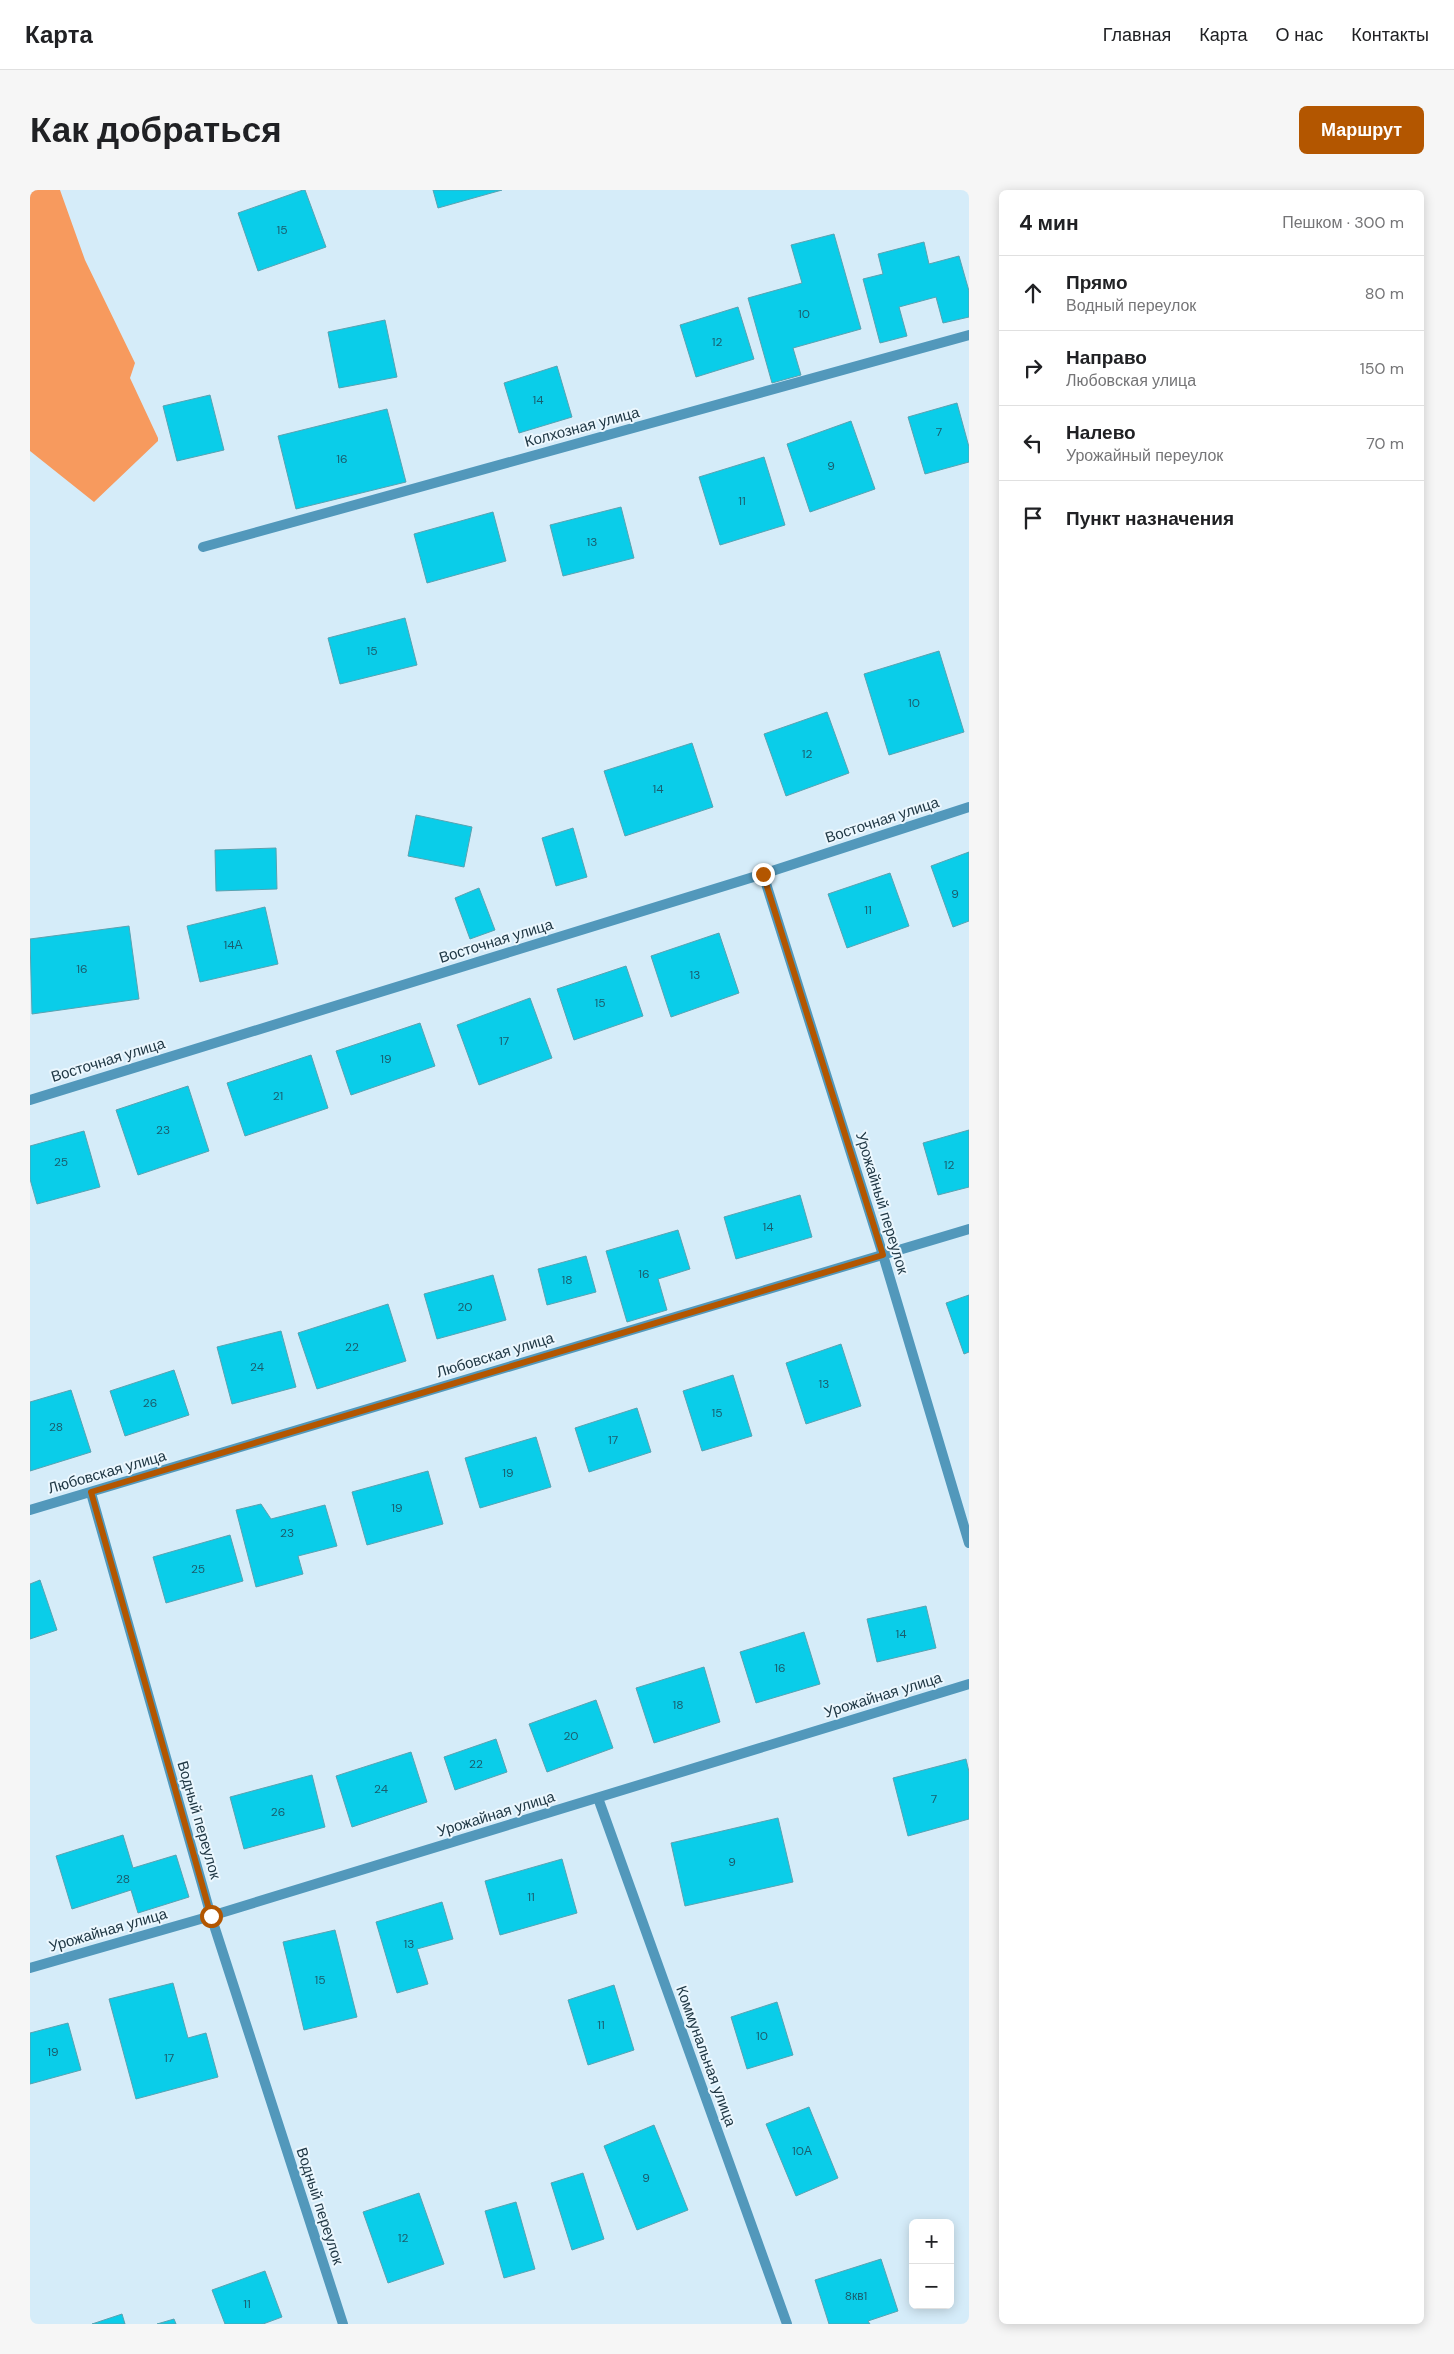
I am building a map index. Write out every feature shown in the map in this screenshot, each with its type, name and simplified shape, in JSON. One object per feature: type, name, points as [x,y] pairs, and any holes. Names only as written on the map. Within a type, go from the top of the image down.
[{"type":"street","name":"Колхозная улица","points":[[203,547],[969,335]]},
{"type":"street","name":"Восточная улица","points":[[30,1100],[763,874],[969,807]]},
{"type":"street","name":"Урожайный переулок","points":[[763,874],[883,1255],[969,1542]]},
{"type":"street","name":"Любовская улица","points":[[30,1510],[969,1229]]},
{"type":"street","name":"Водный переулок","points":[[91,1492],[211,1916],[343,2324]]},
{"type":"street","name":"Урожайная улица","points":[[30,1968],[211,1916],[969,1684]]},
{"type":"street","name":"Коммунальная улица","points":[[598,1798],[787,2324]]},
{"type":"shaded area","points":[[30,190],[60,190],[85,260],[135,363],[130,378],[158,438],[158,441],[94,502],[30,451]]},
{"type":"building","points":[[305,190],[326,247],[258,271],[238,213]]},
{"type":"building","points":[[433,190],[502,190],[438,208]]},
{"type":"building","points":[[834,234],[861,329],[793,348],[801,375],[772,383],[748,298],[802,283],[791,245]]},
{"type":"building","points":[[924,242],[929,264],[959,256],[969,291],[969,317],[943,323],[936,297],[899,307],[907,336],[880,343],[863,279],[883,274],[878,254]]},
{"type":"building","points":[[738,307],[754,359],[696,377],[680,325]]},
{"type":"building","points":[[385,320],[397,377],[339,388],[328,332]]},
{"type":"building","points":[[557,366],[572,417],[519,433],[504,383]]},
{"type":"building","points":[[210,395],[224,450],[177,461],[163,406]]},
{"type":"building","points":[[957,403],[969,447],[969,462],[925,474],[908,417]]},
{"type":"building","points":[[387,409],[406,482],[296,509],[278,436]]},
{"type":"building","points":[[851,421],[875,489],[810,512],[787,444]]},
{"type":"building","points":[[764,457],[785,525],[720,545],[699,477]]},
{"type":"building","points":[[621,507],[634,558],[563,576],[550,525]]},
{"type":"building","points":[[493,512],[506,561],[427,583],[414,534]]},
{"type":"building","points":[[405,618],[417,665],[340,684],[328,638]]},
{"type":"building","points":[[939,651],[964,732],[889,755],[864,674]]},
{"type":"building","points":[[827,712],[849,773],[786,796],[764,734]]},
{"type":"building","points":[[692,743],[713,807],[625,836],[604,771]]},
{"type":"building","points":[[416,815],[472,827],[464,867],[408,856]]},
{"type":"building","points":[[573,828],[587,877],[556,886],[542,838]]},
{"type":"building","points":[[276,848],[277,889],[216,891],[215,850]]},
{"type":"building","points":[[969,852],[969,921],[953,927],[931,866]]},
{"type":"building","points":[[890,873],[909,926],[847,948],[828,894]]},
{"type":"building","points":[[479,888],[495,930],[470,939],[455,898]]},
{"type":"building","points":[[265,907],[278,964],[200,982],[187,926]]},
{"type":"building","points":[[129,926],[139,999],[32,1014],[30,939]]},
{"type":"building","points":[[719,933],[739,993],[671,1017],[651,956]]},
{"type":"building","points":[[626,966],[643,1016],[574,1040],[557,989]]},
{"type":"building","points":[[530,998],[552,1058],[479,1085],[457,1025]]},
{"type":"building","points":[[420,1023],[435,1066],[351,1095],[336,1051]]},
{"type":"building","points":[[311,1055],[328,1108],[245,1136],[227,1083]]},
{"type":"building","points":[[188,1086],[209,1151],[138,1175],[116,1110]]},
{"type":"building","points":[[969,1130],[969,1187],[938,1195],[923,1143]]},
{"type":"building","points":[[84,1131],[100,1187],[37,1204],[30,1179],[30,1146]]},
{"type":"building","points":[[800,1195],[812,1237],[736,1259],[724,1217]]},
{"type":"building","points":[[678,1230],[690,1269],[658,1279],[667,1310],[627,1322],[606,1251]]},
{"type":"building","points":[[586,1256],[596,1292],[547,1305],[538,1269]]},
{"type":"building","points":[[493,1275],[506,1320],[437,1339],[424,1294]]},
{"type":"building","points":[[969,1295],[969,1352],[964,1354],[946,1303]]},
{"type":"building","points":[[388,1304],[406,1361],[317,1389],[298,1333]]},
{"type":"building","points":[[281,1331],[296,1387],[232,1404],[217,1347]]},
{"type":"building","points":[[841,1344],[861,1406],[806,1424],[786,1363]]},
{"type":"building","points":[[174,1370],[189,1415],[125,1436],[110,1391]]},
{"type":"building","points":[[733,1375],[752,1436],[702,1451],[683,1391]]},
{"type":"building","points":[[71,1390],[91,1452],[30,1471],[30,1402]]},
{"type":"building","points":[[637,1408],[651,1452],[589,1472],[575,1428]]},
{"type":"building","points":[[536,1437],[551,1487],[480,1508],[465,1458]]},
{"type":"building","points":[[428,1471],[443,1524],[367,1545],[352,1492]]},
{"type":"building","points":[[261,1504],[271,1519],[325,1505],[337,1546],[298,1556],[303,1574],[256,1587],[236,1510]]},
{"type":"building","points":[[230,1535],[243,1581],[166,1603],[153,1557]]},
{"type":"building","points":[[40,1580],[57,1630],[30,1639],[30,1584]]},
{"type":"building","points":[[926,1606],[936,1648],[877,1662],[867,1619]]},
{"type":"building","points":[[804,1632],[820,1684],[756,1703],[740,1652]]},
{"type":"building","points":[[704,1667],[720,1722],[654,1743],[636,1688]]},
{"type":"building","points":[[596,1700],[613,1748],[547,1772],[529,1724]]},
{"type":"building","points":[[496,1739],[507,1772],[455,1790],[444,1757]]},
{"type":"building","points":[[411,1752],[427,1802],[352,1827],[336,1776]]},
{"type":"building","points":[[966,1759],[969,1772],[969,1819],[908,1836],[893,1778]]},
{"type":"building","points":[[312,1775],[325,1827],[244,1849],[230,1797]]},
{"type":"building","points":[[778,1818],[793,1882],[685,1906],[671,1843]]},
{"type":"building","points":[[123,1835],[133,1868],[176,1855],[189,1897],[138,1913],[131,1890],[72,1909],[56,1856]]},
{"type":"building","points":[[562,1859],[577,1913],[500,1935],[485,1881]]},
{"type":"building","points":[[442,1902],[453,1939],[417,1949],[428,1984],[397,1993],[376,1922]]},
{"type":"building","points":[[335,1930],[357,2017],[304,2030],[283,1942]]},
{"type":"building","points":[[173,1983],[188,2038],[206,2033],[218,2077],[136,2099],[109,1999]]},
{"type":"building","points":[[614,1985],[634,2050],[588,2065],[568,2000]]},
{"type":"building","points":[[777,2002],[793,2055],[747,2069],[731,2017]]},
{"type":"building","points":[[68,2023],[81,2070],[30,2084],[30,2033]]},
{"type":"building","points":[[809,2107],[838,2178],[796,2196],[766,2124]]},
{"type":"building","points":[[654,2125],[688,2210],[637,2230],[604,2146]]},
{"type":"building","points":[[583,2173],[604,2239],[572,2250],[551,2183]]},
{"type":"building","points":[[419,2193],[444,2264],[388,2283],[363,2212]]},
{"type":"building","points":[[516,2202],[535,2269],[504,2278],[485,2211]]},
{"type":"building","points":[[881,2259],[898,2311],[868,2321],[870,2324],[829,2324],[815,2280]]},
{"type":"building","points":[[265,2271],[282,2317],[263,2324],[225,2324],[212,2290]]},
{"type":"building","points":[[122,2314],[125,2324],[92,2324]]},
{"type":"building","points":[[174,2319],[176,2324],[157,2324]]},
{"type":"route","points":[[211,1916],[91,1492],[883,1255],[763,874]]}]
